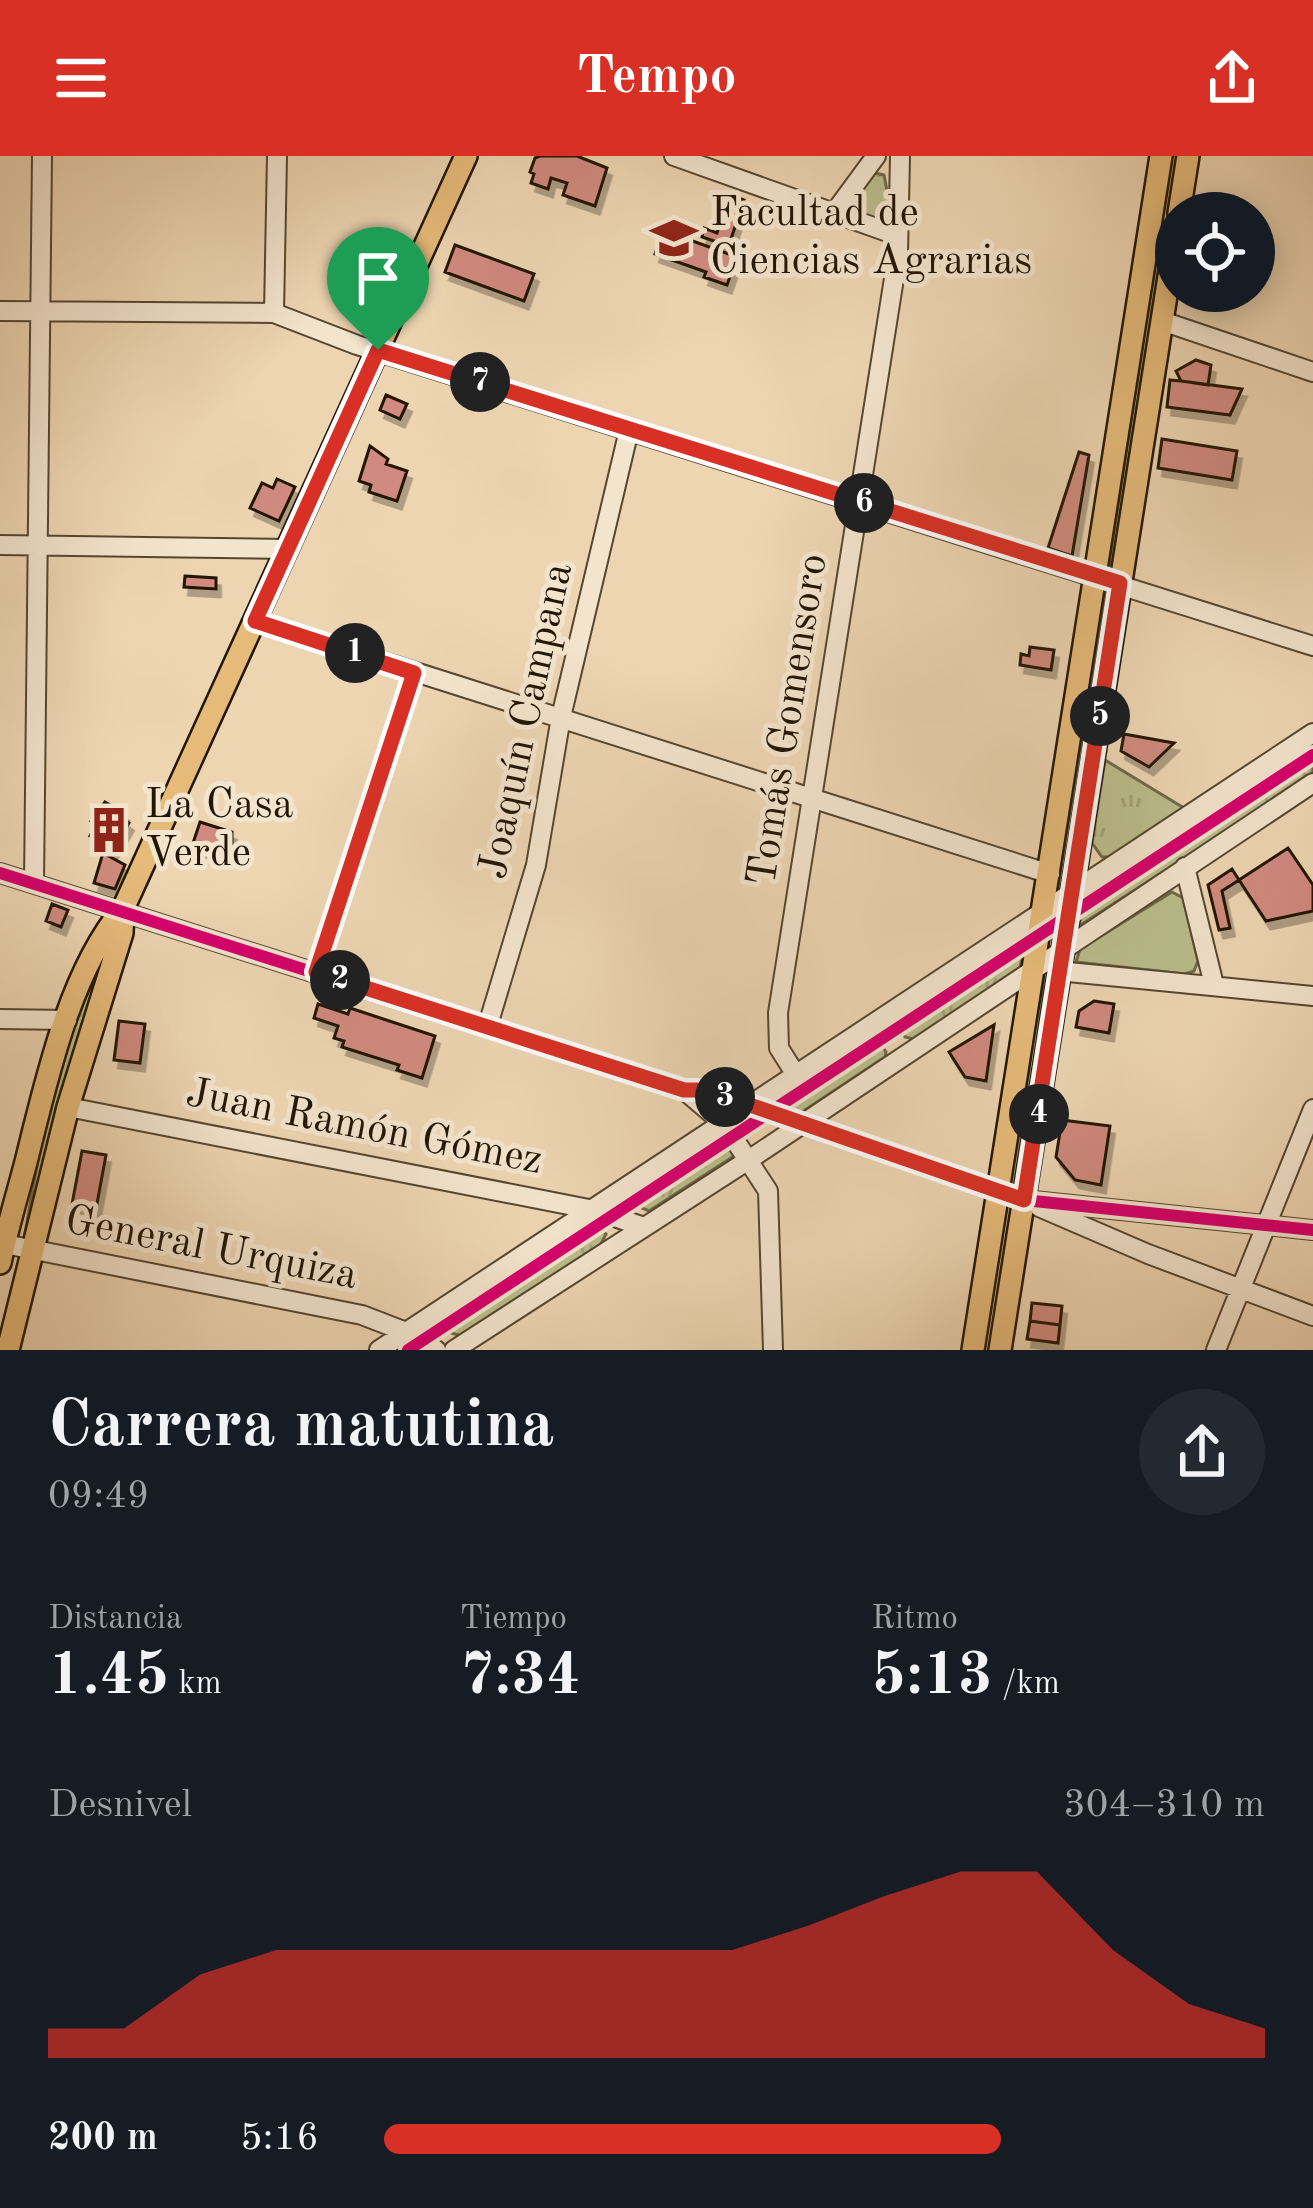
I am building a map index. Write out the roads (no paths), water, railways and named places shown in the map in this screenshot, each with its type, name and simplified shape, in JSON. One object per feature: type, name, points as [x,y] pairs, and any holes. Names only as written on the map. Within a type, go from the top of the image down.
[{"type":"main road","points":[[1,1250],[67,1020],[107,928],[123,909],[466,156]]},
{"type":"main road","points":[[973,1350],[1161,156]]},
{"type":"main road","points":[[1182,192],[1188,156]]},
{"type":"main road","points":[[1000,1350],[1163,312]]},
{"type":"main road","points":[[8,1350],[68,1107],[122,933],[123,909]]},
{"type":"main road","points":[[998,1191],[1009,1205],[999,1283],[1006,1318]]},
{"type":"street","points":[[34,884],[42,156]]},
{"type":"street","points":[[274,313],[277,156]]},
{"type":"street","points":[[674,156],[896,235]]},
{"type":"street","points":[[834,213],[876,156]]},
{"type":"street","name":"Tomás Gomensoro","points":[[796,1075],[779,1048],[777,1028],[898,253],[900,156]]},
{"type":"street","points":[[0,311],[274,313],[1313,646]]},
{"type":"street","points":[[1162,321],[1313,372]]},
{"type":"street","name":"Joaquín Campana","points":[[488,1025],[536,865],[561,717],[629,430]]},
{"type":"street","points":[[0,545],[288,549]]},
{"type":"street","points":[[255,621],[1050,874]]},
{"type":"street","points":[[316,972],[414,673]]},
{"type":"street","points":[[379,1350],[1313,733]]},
{"type":"street","points":[[454,1350],[1034,969],[1060,961],[1185,868],[1313,783]]},
{"type":"street","points":[[1185,868],[1214,985]]},
{"type":"street","points":[[0,873],[684,1090],[753,1106],[1024,1200],[1313,1316]]},
{"type":"street","points":[[1060,961],[1313,995]]},
{"type":"street","points":[[0,1019],[67,1020]]},
{"type":"street","points":[[881,1020],[902,1056]]},
{"type":"street","points":[[684,1090],[725,1125],[768,1191],[773,1350]]},
{"type":"street","name":"Juan Ramón Gómez","points":[[68,1107],[594,1210],[644,1227]]},
{"type":"street","points":[[1216,1350],[1313,1109]]},
{"type":"street","points":[[1024,1200],[1313,1230]]},
{"type":"street","name":"General Urquiza","points":[[1,1250],[33,1250],[362,1315],[436,1350]]},
{"type":"place","name":"Facultad de Ciencias Agrarias","points":[[674,238]]},
{"type":"place","name":"La Casa Verde","points":[[109,830]]}]
